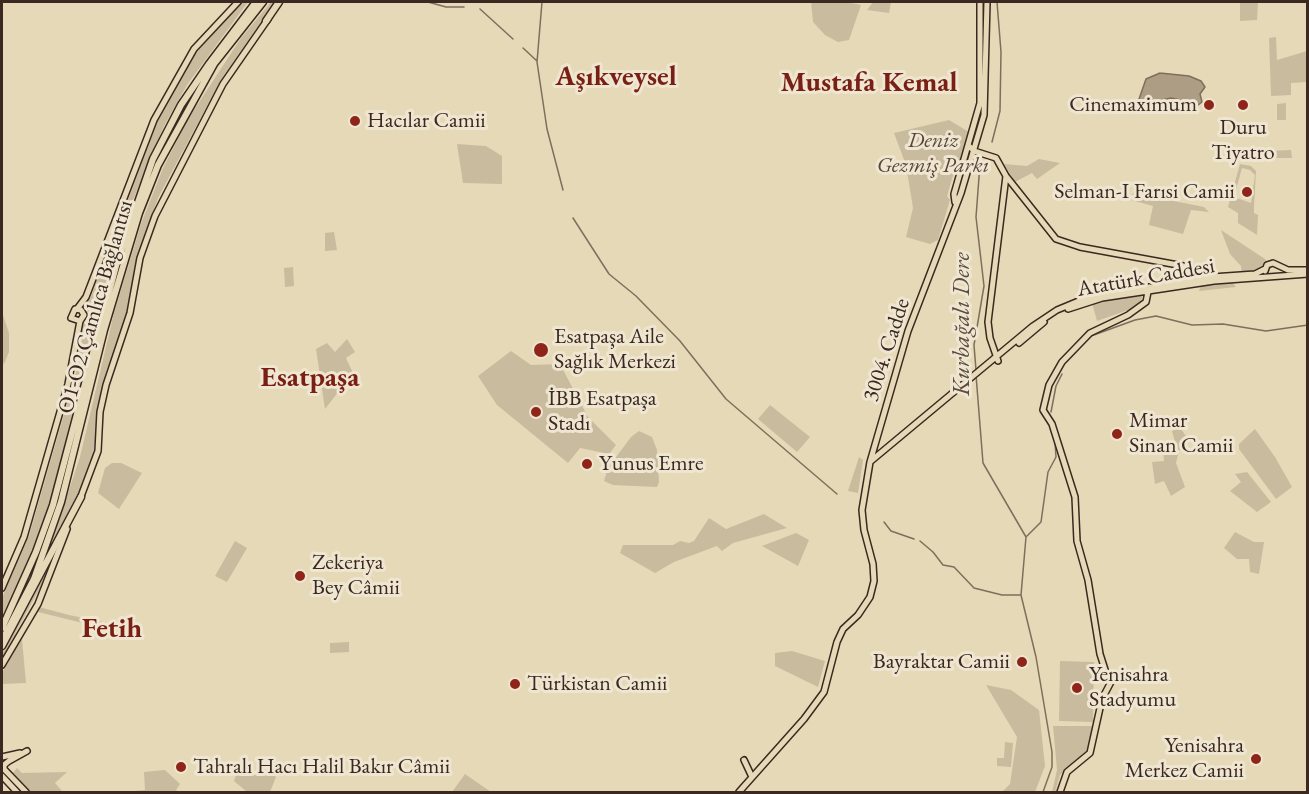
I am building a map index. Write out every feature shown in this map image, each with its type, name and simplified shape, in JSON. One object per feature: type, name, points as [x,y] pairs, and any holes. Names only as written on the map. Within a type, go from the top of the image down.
[{"type":"highway","points":[[2,628],[28,572],[53,505],[113,277],[153,159],[198,80],[256,2]]},
{"type":"highway","name":"O1-O2 Çamlıca Bağlantısı","points":[[2,641],[34,579],[61,502],[104,330],[139,213],[158,165],[214,64],[263,2]]},
{"type":"highway","points":[[266,21],[281,2]]},
{"type":"highway","points":[[2,646],[81,497]]},
{"type":"main road","points":[[2,588],[15,562],[30,520],[68,384],[76,341],[77,321],[71,314],[87,297],[154,120],[194,49],[238,2]]},
{"type":"main road","name":"3004. Cadde","points":[[955,204],[954,194],[980,103],[980,2]]},
{"type":"main road","name":"3004. Cadde","points":[[739,792],[804,719],[824,692],[832,668],[831,656],[843,629],[862,610],[870,597],[874,581],[873,564],[864,530],[862,510],[870,462],[908,331],[944,241],[974,151],[986,101],[987,2]]},
{"type":"main road","points":[[2,665],[31,618],[54,569],[64,537],[93,468],[100,441],[100,412],[106,385],[130,313],[140,258],[152,221],[223,84],[266,21]]},
{"type":"main road","points":[[969,146],[974,151],[996,158],[1006,176],[1056,239],[1080,247],[1189,267],[1213,279]]},
{"type":"main road","points":[[997,359],[990,338],[988,322],[1006,176]]},
{"type":"main road","points":[[1269,264],[1276,264],[1279,273],[1272,278],[1267,275],[1265,269],[1269,264]]},
{"type":"main road","name":"Atatürk Caddesi","points":[[1276,264],[1288,270],[1308,272]]},
{"type":"main road","name":"Atatürk Caddesi","points":[[870,462],[1057,310],[1087,300],[1255,274],[1265,269]]},
{"type":"main road","name":"Atatürk Caddesi","points":[[1213,279],[1272,278],[1308,272]]},
{"type":"main road","points":[[1060,792],[1067,772],[1090,753],[1107,685],[1112,680],[1107,676],[1100,654],[1088,580],[1077,541],[1075,496],[1052,423],[1043,410],[1049,385],[1062,362],[1090,333],[1136,310],[1146,302],[1149,289]]},
{"type":"main road","points":[[77,309],[84,315],[77,321]]},
{"type":"main road","points":[[27,751],[2,764],[11,754],[27,751]]},
{"type":"main road","points":[[744,760],[752,777]]},
{"type":"main road","points":[[2,764],[26,792]]},
{"type":"main road","points":[[2,776],[18,792]]},
{"type":"green space","points":[[241,2],[248,2],[187,85],[164,126],[123,224],[96,317],[89,314],[84,305],[90,299],[157,123],[196,53]]},
{"type":"green space","points":[[271,2],[275,2],[222,78],[158,198],[137,259],[128,314],[106,372],[91,467],[48,553],[80,457],[114,313],[141,224],[163,168],[188,119],[241,38]]},
{"type":"green space","points":[[811,2],[846,2],[861,5],[849,40],[838,42],[825,35],[813,22]]},
{"type":"green space","points":[[873,2],[891,2],[889,13],[867,10]]},
{"type":"green space","points":[[1240,2],[1258,2],[1257,20],[1240,21]]},
{"type":"green space","points":[[1276,37],[1277,60],[1307,51],[1307,82],[1291,83],[1291,95],[1271,96],[1269,38]]},
{"type":"green space","points":[[1286,103],[1286,120],[1277,120],[1277,104]]},
{"type":"green space","name":"Deniz Gezmiş Parkı","points":[[949,120],[969,132],[958,170],[954,172],[947,196],[950,200],[938,240],[930,244],[906,237],[913,208],[906,165],[894,133]]},
{"type":"green space","points":[[457,144],[486,146],[502,156],[502,184],[463,183]]},
{"type":"green space","points":[[1291,150],[1292,158],[1268,158],[1269,151]]},
{"type":"green space","points":[[1039,159],[1060,163],[1037,179],[1032,173],[1015,182],[1004,164],[1027,166]]},
{"type":"green space","points":[[1240,164],[1251,166],[1256,171],[1254,213],[1258,215],[1257,235],[1238,223],[1238,213],[1228,207]],"holes":[[[1242,168],[1250,170],[1255,175],[1251,203],[1234,197]]]},
{"type":"green space","points":[[1133,193],[1204,207],[1209,212],[1191,210],[1183,234],[1149,225],[1153,206],[1131,200]]},
{"type":"green space","points":[[1221,230],[1265,259],[1271,268],[1268,275],[1242,274],[1241,266],[1230,254]]},
{"type":"green space","points":[[334,232],[337,250],[325,251],[325,233]]},
{"type":"green space","points":[[293,267],[294,286],[285,287],[284,268]]},
{"type":"green space","points":[[1232,282],[1236,287],[1199,291],[1201,285]]},
{"type":"green space","points":[[1143,293],[1141,301],[1131,309],[1097,321],[1092,303]]},
{"type":"green space","points":[[2,312],[9,333],[9,352],[4,364],[2,361]]},
{"type":"green space","points":[[88,322],[93,324],[54,490],[25,570],[2,616],[2,598],[29,536],[77,369],[83,324]]},
{"type":"green space","points":[[347,339],[355,352],[346,358],[353,373],[325,409],[316,349],[327,343],[335,352]]},
{"type":"green space","points":[[511,351],[531,365],[560,364],[588,417],[616,445],[609,454],[580,448],[568,463],[497,405],[478,376]]},
{"type":"green space","points":[[770,405],[810,437],[797,452],[758,419]]},
{"type":"green space","points":[[1180,427],[1189,441],[1179,451],[1176,463],[1185,487],[1171,496],[1164,481],[1155,484],[1152,462],[1164,461],[1163,445],[1175,442],[1172,431]]},
{"type":"green space","points":[[1255,429],[1275,457],[1292,487],[1276,499],[1239,449],[1239,444]]},
{"type":"green space","points":[[639,431],[652,437],[657,450],[659,482],[657,487],[613,485],[604,481],[608,468],[631,437]]},
{"type":"green space","points":[[859,457],[863,460],[858,493],[848,491]]},
{"type":"green space","points":[[112,463],[121,463],[142,473],[119,509],[98,493],[105,468]]},
{"type":"green space","points":[[1247,472],[1271,502],[1257,512],[1230,491],[1241,482],[1235,474]]},
{"type":"green space","points":[[764,514],[787,528],[733,543],[722,551],[717,546],[674,562],[655,573],[620,553],[623,545],[673,545],[680,541],[689,543],[694,541],[709,518],[726,529]]},
{"type":"green space","points":[[1235,532],[1254,542],[1264,542],[1259,574],[1250,572],[1249,559],[1237,559],[1224,548]]},
{"type":"green space","points":[[796,533],[809,540],[798,566],[762,546]]},
{"type":"green space","points":[[61,536],[40,588],[2,658],[2,650]]},
{"type":"green space","points":[[235,541],[247,548],[227,582],[215,576]]},
{"type":"green space","points":[[39,607],[109,623],[107,629],[38,612]]},
{"type":"green space","points":[[22,639],[26,683],[2,684],[2,673]]},
{"type":"green space","points":[[349,642],[349,652],[330,653],[330,643]]},
{"type":"green space","points":[[792,651],[825,661],[818,687],[775,666],[775,653]]},
{"type":"green space","name":"Yenisahra Stadyumu","points":[[1060,661],[1094,662],[1093,722],[1059,721]]},
{"type":"green space","points":[[986,685],[1011,690],[1039,710],[1045,766],[1035,792],[1002,792],[1010,784],[1017,737]]},
{"type":"green space","points":[[1053,726],[1095,726],[1087,751],[1060,775],[1055,792],[1052,792],[1057,770]]},
{"type":"green space","points":[[1005,742],[1013,743],[1011,767],[997,766],[997,758],[1004,758]]},
{"type":"green space","points":[[17,768],[22,773],[67,772],[55,783],[62,791],[31,792],[13,773]]},
{"type":"green space","points":[[165,770],[180,784],[176,790],[179,792],[123,792],[145,790],[144,772]]},
{"type":"green space","points":[[270,773],[276,777],[270,792],[247,792],[234,781],[236,775]]},
{"type":"green space","points":[[465,774],[491,792],[452,792]]},
{"type":"shaded area","points":[[1160,73],[1189,76],[1201,81],[1205,87],[1200,94],[1202,102],[1193,109],[1180,100],[1171,98],[1162,100],[1151,108],[1142,107],[1138,102],[1146,79]]},
{"type":"waterway","points":[[428,2],[446,7],[464,7]]},
{"type":"waterway","points":[[542,2],[537,62],[547,129],[563,190]]},
{"type":"waterway","name":"Kurbağalı Dere","points":[[992,142],[1000,111],[1001,52],[997,2]]},
{"type":"waterway","points":[[480,9],[513,39]]},
{"type":"waterway","points":[[523,48],[537,61]]},
{"type":"waterway","name":"Kurbağalı Dere","points":[[976,370],[974,345],[984,286],[976,217],[980,164]]},
{"type":"waterway","points":[[573,218],[609,274],[636,296],[680,341],[726,399],[837,494]]},
{"type":"waterway","points":[[1091,336],[1135,320],[1156,316],[1192,325],[1223,324],[1266,331],[1308,325]]},
{"type":"waterway","points":[[1051,412],[1056,386],[1062,374]]},
{"type":"waterway","name":"Kurbağalı Dere","points":[[976,375],[983,463],[1026,537],[1021,595],[1036,657],[1052,752],[1052,767],[1043,792]]},
{"type":"waterway","points":[[1027,536],[1041,522],[1048,472],[1056,457],[1055,442]]},
{"type":"waterway","points":[[884,522],[891,531],[914,539]]},
{"type":"waterway","points":[[920,541],[943,565],[954,567],[974,588],[1002,595],[1021,595]]},
{"type":"place","name":"Cinemaximum","points":[[1209,105]]},
{"type":"place","name":"Duru Tiyatro","points":[[1243,105]]},
{"type":"place","name":"Hacılar Camii","points":[[355,121]]},
{"type":"place","name":"Selman-I Farısi Camii","points":[[1247,192]]},
{"type":"place","name":"Esatpaşa Aile Sağlık Merkezi","points":[[541,350]]},
{"type":"place","name":"İBB Esatpaşa Stadı","points":[[536,412]]},
{"type":"place","name":"Mimar Sinan Camii","points":[[1117,434]]},
{"type":"place","name":"Yunus Emre","points":[[587,464]]},
{"type":"place","name":"Zekeriya Bey Câmii","points":[[300,576]]},
{"type":"place","name":"Bayraktar Camii","points":[[1022,662]]},
{"type":"place","name":"Türkistan Camii","points":[[515,684]]},
{"type":"place","name":"Yenisahra Stadyumu","points":[[1077,688]]},
{"type":"place","name":"Yenisahra Merkez Camii","points":[[1256,759]]},
{"type":"place","name":"Tahralı Hacı Halil Bakır Câmii","points":[[181,767]]},
{"type":"district","name":"Aşıkveysel","points":[[616,77]]},
{"type":"district","name":"Mustafa Kemal","points":[[869,83]]},
{"type":"district","name":"Esatpaşa","points":[[310,378]]},
{"type":"district","name":"Fetih","points":[[112,629]]}]
